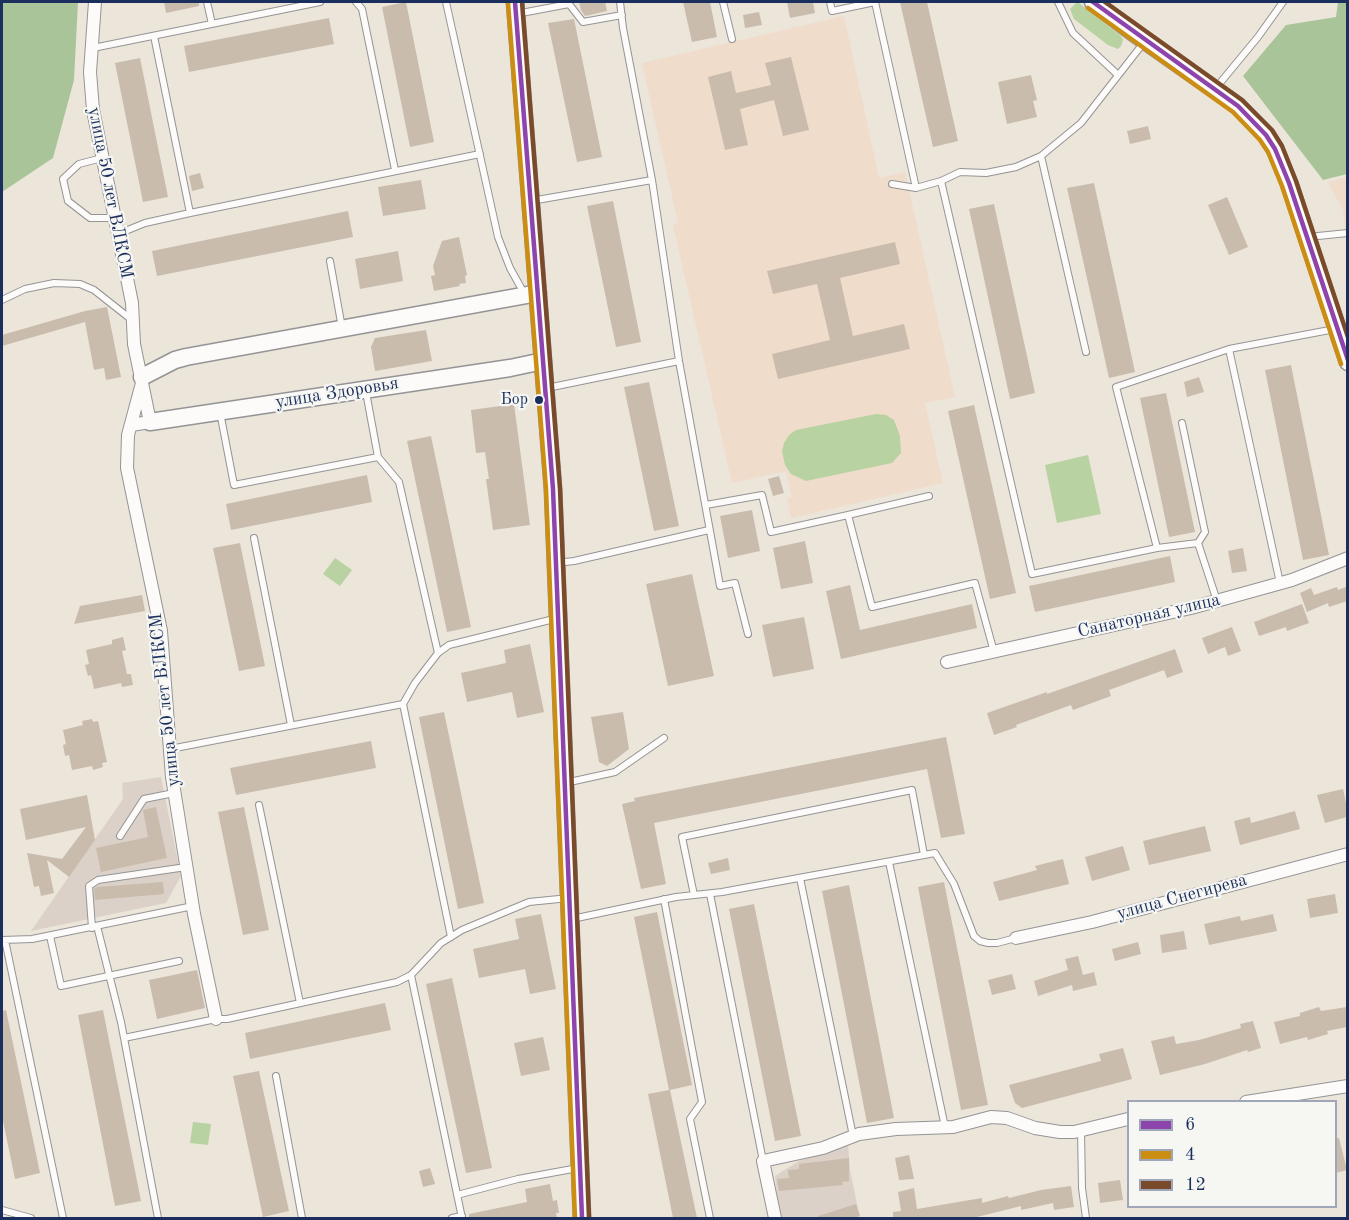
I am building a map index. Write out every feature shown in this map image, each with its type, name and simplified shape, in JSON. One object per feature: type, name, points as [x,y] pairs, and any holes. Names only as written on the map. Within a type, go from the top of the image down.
[{"type":"street","name":"улица 50 лет ВЛКСМ","points":[[95,2],[90,72],[91,92],[113,218],[132,303],[134,344],[150,422]]},
{"type":"street","points":[[1093,2],[1248,114],[1275,149],[1289,183],[1347,362]]},
{"type":"street","points":[[515,8],[530,201],[531,294],[543,361],[553,489],[572,919],[582,1218]]},
{"type":"street","points":[[142,380],[175,360],[186,357],[531,294]]},
{"type":"street","name":"улица Здоровья","points":[[130,425],[510,368],[543,361]]},
{"type":"street","name":"улица 50 лет ВЛКСМ","points":[[142,380],[130,425],[126,449],[127,468],[161,631],[174,793],[193,906],[216,1019]]},
{"type":"street","name":"Санаторная улица","points":[[947,662],[1217,601],[1280,583],[1347,558]]},
{"type":"street","name":"улица Снегирева","points":[[1016,938],[1083,924],[1347,854]]},
{"type":"street","points":[[1253,1100],[1347,1086]]},
{"type":"street","points":[[775,1218],[763,1161],[823,1148],[853,1137],[896,1129],[964,1125],[991,1117],[1007,1118],[1047,1131],[1060,1132],[1081,1131],[1127,1119]]},
{"type":"lane","points":[[207,2],[212,24]]},
{"type":"lane","points":[[93,48],[320,2]]},
{"type":"lane","points":[[356,2],[362,9],[395,170]]},
{"type":"lane","points":[[446,2],[498,237],[510,268],[531,294]]},
{"type":"lane","points":[[620,2],[652,180],[679,361],[720,586],[735,583],[748,634]]},
{"type":"lane","points":[[723,2],[732,39]]},
{"type":"lane","points":[[830,2],[832,11],[875,2],[915,188]]},
{"type":"lane","points":[[1058,2],[1073,33],[1118,75]]},
{"type":"lane","points":[[1215,90],[1258,37],[1282,2]]},
{"type":"lane","points":[[515,8],[569,4],[582,22],[622,15]]},
{"type":"lane","points":[[154,36],[190,213]]},
{"type":"lane","points":[[892,184],[915,188],[941,181],[960,172],[986,173],[1016,167],[1041,156],[1081,123],[1145,41]]},
{"type":"lane","points":[[117,235],[145,223],[480,154]]},
{"type":"lane","points":[[1041,156],[1086,352]]},
{"type":"lane","points":[[102,158],[79,164],[63,179],[68,201],[90,218],[113,218]]},
{"type":"lane","points":[[530,201],[652,180]]},
{"type":"lane","points":[[941,181],[1032,574],[1157,548],[1198,543]]},
{"type":"lane","points":[[1307,237],[1347,233]]},
{"type":"lane","points":[[330,261],[342,329]]},
{"type":"lane","points":[[2,300],[25,289],[54,283],[73,283],[94,290],[132,321]]},
{"type":"lane","points":[[1157,548],[1116,387],[1229,349],[1336,328]]},
{"type":"lane","points":[[1229,349],[1280,583]]},
{"type":"lane","points":[[545,389],[679,361]]},
{"type":"lane","points":[[365,388],[378,457],[399,482],[438,653]]},
{"type":"lane","points":[[219,411],[234,485],[378,457]]},
{"type":"lane","points":[[1182,423],[1205,532],[1198,543]]},
{"type":"lane","points":[[706,505],[762,495],[771,532],[928,496]]},
{"type":"lane","points":[[848,515],[872,607],[975,583],[994,652]]},
{"type":"lane","points":[[556,563],[574,561],[709,530]]},
{"type":"lane","points":[[254,538],[291,725]]},
{"type":"lane","points":[[1198,543],[1217,601]]},
{"type":"lane","points":[[451,937],[403,704],[415,683],[438,653],[449,645],[558,618]]},
{"type":"lane","points":[[169,750],[403,704]]},
{"type":"lane","points":[[565,783],[615,772],[664,738]]},
{"type":"lane","points":[[694,895],[682,837],[912,790],[924,855]]},
{"type":"lane","points":[[120,836],[144,799],[174,793]]},
{"type":"lane","points":[[259,805],[300,1003]]},
{"type":"lane","points":[[572,919],[664,899],[710,894],[935,853],[954,884],[970,927],[980,941],[997,943],[1016,938]]},
{"type":"lane","points":[[889,862],[945,1127]]},
{"type":"lane","points":[[158,1218],[124,1038],[109,975],[94,927],[89,886],[98,880],[186,867]]},
{"type":"lane","points":[[800,878],[853,1137]]},
{"type":"lane","points":[[710,894],[763,1161]]},
{"type":"lane","points":[[124,1038],[216,1019],[227,1019],[397,982],[411,975],[430,952],[451,937],[494,916],[530,902],[570,898]]},
{"type":"lane","points":[[664,899],[702,1102],[690,1119],[710,1218]]},
{"type":"lane","points":[[63,1218],[3,940],[50,936],[193,906]]},
{"type":"lane","points":[[50,936],[61,986],[179,961]]},
{"type":"lane","points":[[411,975],[462,1217],[452,1218]]},
{"type":"lane","points":[[276,1076],[303,1218]]},
{"type":"lane","points":[[1081,1131],[1082,1188],[1086,1218]]},
{"type":"lane","points":[[457,1195],[518,1179],[579,1167]]},
{"type":"lane","points":[[2,1210],[31,1218]]},
{"type":"shaded area","points":[[844,16],[879,178],[905,172],[955,397],[925,403],[943,483],[791,518],[787,499],[792,497],[786,471],[732,483],[673,225],[678,223],[642,63]]},
{"type":"shaded area","points":[[1347,177],[1347,249],[1343,210],[1328,182]]},
{"type":"shaded area","points":[[161,777],[181,876],[166,903],[31,931],[123,799],[122,783]]},
{"type":"shaded area","points":[[848,1143],[850,1170],[860,1218],[780,1218],[775,1176],[799,1161]]},
{"type":"green space","points":[[2,2],[78,2],[74,80],[53,158],[2,192]]},
{"type":"green space","points":[[1338,2],[1347,2],[1347,174],[1323,180],[1243,76],[1286,25],[1336,17]]},
{"type":"green space","points":[[1076,3],[1121,36],[1123,40],[1118,49],[1108,45],[1074,19],[1070,9]]},
{"type":"green space","points":[[876,414],[886,415],[894,420],[900,436],[901,453],[892,463],[806,481],[791,474],[785,465],[782,451],[784,443],[796,430]]},
{"type":"green space","points":[[1088,455],[1101,514],[1057,523],[1045,465]]},
{"type":"green space","points":[[335,558],[352,570],[340,586],[323,574]]},
{"type":"green space","points":[[193,1122],[211,1124],[208,1145],[190,1143]]},
{"type":"building","points":[[164,2],[199,2],[199,6],[166,13]]},
{"type":"building","points":[[406,2],[434,142],[410,147],[382,7]]},
{"type":"building","points":[[579,2],[605,2],[607,11],[585,16]]},
{"type":"building","points":[[683,2],[710,2],[717,37],[692,42]]},
{"type":"building","points":[[787,2],[813,2],[815,13],[790,18]]},
{"type":"building","points":[[900,2],[927,2],[958,141],[933,147]]},
{"type":"building","points":[[759,12],[762,25],[745,28],[743,15]]},
{"type":"building","points":[[329,18],[334,44],[189,72],[184,46]]},
{"type":"building","points":[[574,19],[602,157],[577,162],[548,23]]},
{"type":"building","points":[[791,57],[809,130],[783,136],[774,100],[740,109],[748,145],[725,150],[708,77],[731,71],[736,93],[771,85],[765,63]]},
{"type":"building","points":[[140,58],[168,197],[143,202],[115,63]]},
{"type":"building","points":[[1031,75],[1037,100],[1033,101],[1037,117],[1007,124],[998,82]]},
{"type":"building","points":[[1148,126],[1151,139],[1130,144],[1127,131]]},
{"type":"building","points":[[200,173],[204,188],[192,191],[189,176]]},
{"type":"building","points":[[421,180],[426,209],[383,216],[378,187]]},
{"type":"building","points":[[1094,183],[1135,372],[1109,378],[1067,188]]},
{"type":"building","points":[[1227,197],[1248,247],[1229,255],[1208,205]]},
{"type":"building","points":[[613,201],[641,342],[616,347],[587,206]]},
{"type":"building","points":[[994,204],[1035,393],[1010,399],[969,209]]},
{"type":"building","points":[[348,211],[353,237],[157,276],[152,251]]},
{"type":"building","points":[[459,237],[467,275],[465,276],[466,283],[434,291],[431,276],[435,275],[433,266],[442,241]]},
{"type":"building","points":[[895,242],[900,264],[840,278],[853,336],[904,324],[910,349],[778,379],[772,354],[830,340],[817,284],[773,294],[767,271]]},
{"type":"building","points":[[398,251],[403,281],[360,289],[355,259]]},
{"type":"building","points":[[107,307],[121,377],[106,380],[104,368],[94,370],[85,322],[2,346],[2,335],[85,311]]},
{"type":"building","points":[[426,330],[432,361],[375,371],[371,347],[375,338]]},
{"type":"building","points":[[1291,365],[1329,555],[1303,560],[1265,370]]},
{"type":"building","points":[[1199,377],[1204,392],[1187,397],[1184,382]]},
{"type":"building","points":[[649,382],[679,526],[654,531],[624,387]]},
{"type":"building","points":[[1166,393],[1195,532],[1169,537],[1140,398]]},
{"type":"building","points":[[514,404],[530,525],[493,530],[485,452],[476,453],[471,410]]},
{"type":"building","points":[[974,405],[1016,593],[990,599],[948,411]]},
{"type":"building","points":[[431,436],[471,627],[447,632],[407,441]]},
{"type":"building","points":[[367,475],[372,502],[231,530],[226,504]]},
{"type":"building","points":[[779,476],[784,493],[773,496],[768,479]]},
{"type":"building","points":[[752,510],[760,551],[728,558],[720,516]]},
{"type":"building","points":[[805,541],[813,583],[781,589],[773,548]]},
{"type":"building","points":[[240,543],[265,666],[239,671],[213,548]]},
{"type":"building","points":[[1243,548],[1247,571],[1232,573],[1228,551]]},
{"type":"building","points":[[1170,556],[1175,582],[1035,612],[1029,586]]},
{"type":"building","points":[[692,574],[714,676],[668,686],[646,584]]},
{"type":"building","points":[[850,585],[860,630],[972,604],[977,628],[841,659],[826,591]]},
{"type":"building","points":[[1337,587],[1338,590],[1346,587],[1347,601],[1329,607],[1328,603],[1307,612],[1300,593],[1311,588],[1314,595]]},
{"type":"building","points":[[142,595],[145,611],[74,624],[80,606]]},
{"type":"building","points":[[1302,604],[1309,623],[1287,631],[1286,627],[1259,636],[1254,622]]},
{"type":"building","points":[[804,617],[814,669],[773,677],[762,625]]},
{"type":"building","points":[[1232,627],[1241,651],[1228,656],[1225,647],[1208,654],[1202,638]]},
{"type":"building","points":[[123,637],[126,650],[122,651],[127,674],[131,674],[133,685],[122,687],[121,683],[94,689],[91,675],[88,676],[85,665],[89,664],[86,650],[112,644],[112,640]]},
{"type":"building","points":[[530,644],[544,712],[517,718],[512,692],[467,702],[461,673],[506,663],[504,650]]},
{"type":"building","points":[[1175,649],[1183,672],[1167,678],[1164,670],[1109,690],[1111,696],[1073,710],[1071,705],[994,735],[987,713]]},
{"type":"building","points":[[444,712],[484,903],[458,909],[419,717]]},
{"type":"building","points":[[623,712],[629,749],[607,766],[599,762],[591,717]]},
{"type":"building","points":[[92,719],[93,722],[98,721],[107,762],[102,763],[103,767],[93,770],[92,766],[72,770],[69,755],[65,756],[63,745],[66,744],[63,730],[83,725],[82,721]]},
{"type":"building","points":[[946,737],[965,834],[941,838],[927,769],[654,823],[666,884],[641,889],[622,804],[635,801],[634,798]]},
{"type":"building","points":[[371,741],[376,768],[236,795],[230,768]]},
{"type":"building","points":[[1343,789],[1347,817],[1325,823],[1317,795]]},
{"type":"building","points":[[87,795],[95,840],[69,877],[47,860],[54,893],[41,896],[39,886],[34,887],[27,853],[62,859],[86,827],[26,840],[20,809]]},
{"type":"building","points":[[156,807],[167,858],[101,872],[96,848],[148,837],[143,810]]},
{"type":"building","points":[[244,807],[269,930],[243,935],[218,812]]},
{"type":"building","points":[[1295,811],[1300,829],[1240,845],[1234,821],[1250,817],[1251,823]]},
{"type":"building","points":[[1205,826],[1211,851],[1149,865],[1143,841]]},
{"type":"building","points":[[1123,846],[1130,870],[1092,881],[1085,857]]},
{"type":"building","points":[[728,858],[730,870],[711,874],[708,863]]},
{"type":"building","points":[[1063,859],[1069,884],[999,901],[993,882],[1037,870],[1035,866]]},
{"type":"building","points":[[163,882],[164,894],[95,900],[94,889],[97,887]]},
{"type":"building","points":[[944,882],[988,1105],[961,1110],[918,887]]},
{"type":"building","points":[[849,885],[894,1118],[867,1123],[822,891]]},
{"type":"building","points":[[1335,894],[1338,913],[1310,918],[1307,899]]},
{"type":"building","points":[[754,904],[801,1136],[775,1141],[729,909]]},
{"type":"building","points":[[657,912],[692,1085],[670,1090],[697,1218],[673,1218],[648,1094],[669,1090],[634,917]]},
{"type":"building","points":[[541,914],[556,989],[530,994],[525,969],[479,978],[473,949],[519,939],[515,919]]},
{"type":"building","points":[[1273,914],[1277,931],[1209,945],[1204,924],[1240,916],[1241,921]]},
{"type":"building","points":[[1184,931],[1187,949],[1162,953],[1160,935]]},
{"type":"building","points":[[1138,942],[1141,954],[1115,961],[1112,949]]},
{"type":"building","points":[[1078,956],[1083,975],[1094,972],[1097,985],[1073,991],[1072,985],[1038,996],[1034,981],[1068,970],[1065,959]]},
{"type":"building","points":[[197,970],[205,1008],[157,1019],[149,980]]},
{"type":"building","points":[[1012,974],[1016,989],[992,995],[988,980]]},
{"type":"building","points":[[452,978],[492,1168],[466,1173],[426,984]]},
{"type":"building","points":[[385,1003],[391,1030],[250,1059],[245,1033]]},
{"type":"building","points":[[1319,1007],[1321,1011],[1347,1007],[1347,1027],[1327,1031],[1328,1034],[1308,1040],[1307,1037],[1280,1044],[1274,1022],[1300,1016],[1300,1013]]},
{"type":"building","points":[[6,1010],[40,1173],[15,1179],[2,1116],[2,1011]]},
{"type":"building","points":[[103,1010],[141,1201],[115,1206],[78,1015]]},
{"type":"building","points":[[1253,1021],[1261,1048],[1160,1075],[1151,1041],[1174,1036],[1176,1044],[1199,1040],[1241,1028],[1240,1024]]},
{"type":"building","points":[[543,1037],[550,1070],[521,1076],[514,1043]]},
{"type":"building","points":[[1123,1048],[1132,1079],[1022,1108],[1015,1103],[1009,1085],[1101,1061],[1099,1054]]},
{"type":"building","points":[[259,1071],[289,1211],[263,1217],[233,1076]]},
{"type":"building","points":[[1337,1138],[1339,1138],[1347,1170],[1337,1172]]},
{"type":"building","points":[[909,1155],[914,1179],[899,1180],[895,1158]]},
{"type":"building","points":[[849,1158],[849,1181],[842,1182],[843,1185],[779,1191],[777,1179],[789,1178],[788,1170],[799,1169],[799,1164]]},
{"type":"building","points":[[430,1168],[435,1184],[423,1187],[419,1171]]},
{"type":"building","points":[[1120,1180],[1123,1200],[1100,1203],[1098,1183]]},
{"type":"building","points":[[550,1184],[553,1201],[557,1200],[559,1213],[556,1213],[557,1218],[469,1218],[469,1214],[527,1202],[525,1189]]},
{"type":"building","points":[[1071,1186],[1074,1207],[1054,1210],[1053,1203],[1021,1210],[1021,1206],[973,1218],[893,1218],[893,1212],[901,1211],[898,1192],[914,1188],[917,1209],[982,1198],[982,1203],[1008,1196],[1009,1198]]},
{"type":"building","points":[[856,1204],[860,1216],[818,1218],[818,1216]]},
{"type":"transit line","name":"6","points":[[515,2],[553,489],[582,1218]]},
{"type":"transit line","name":"12","points":[[522,2],[560,489],[589,1218]]},
{"type":"transit line","name":"6","points":[[1093,2],[1238,106],[1266,135],[1275,149],[1289,183],[1348,360]]},
{"type":"transit line","name":"12","points":[[1105,2],[1242,100],[1272,130],[1282,146],[1296,181],[1348,337]]},
{"type":"transit line","name":"4","points":[[508,3],[546,489],[575,1218]]},
{"type":"transit line","name":"4","points":[[1088,8],[1233,112],[1260,140],[1268,152],[1282,186],[1341,364]]},
{"type":"place","name":"Бор","points":[[539,400]]}]
